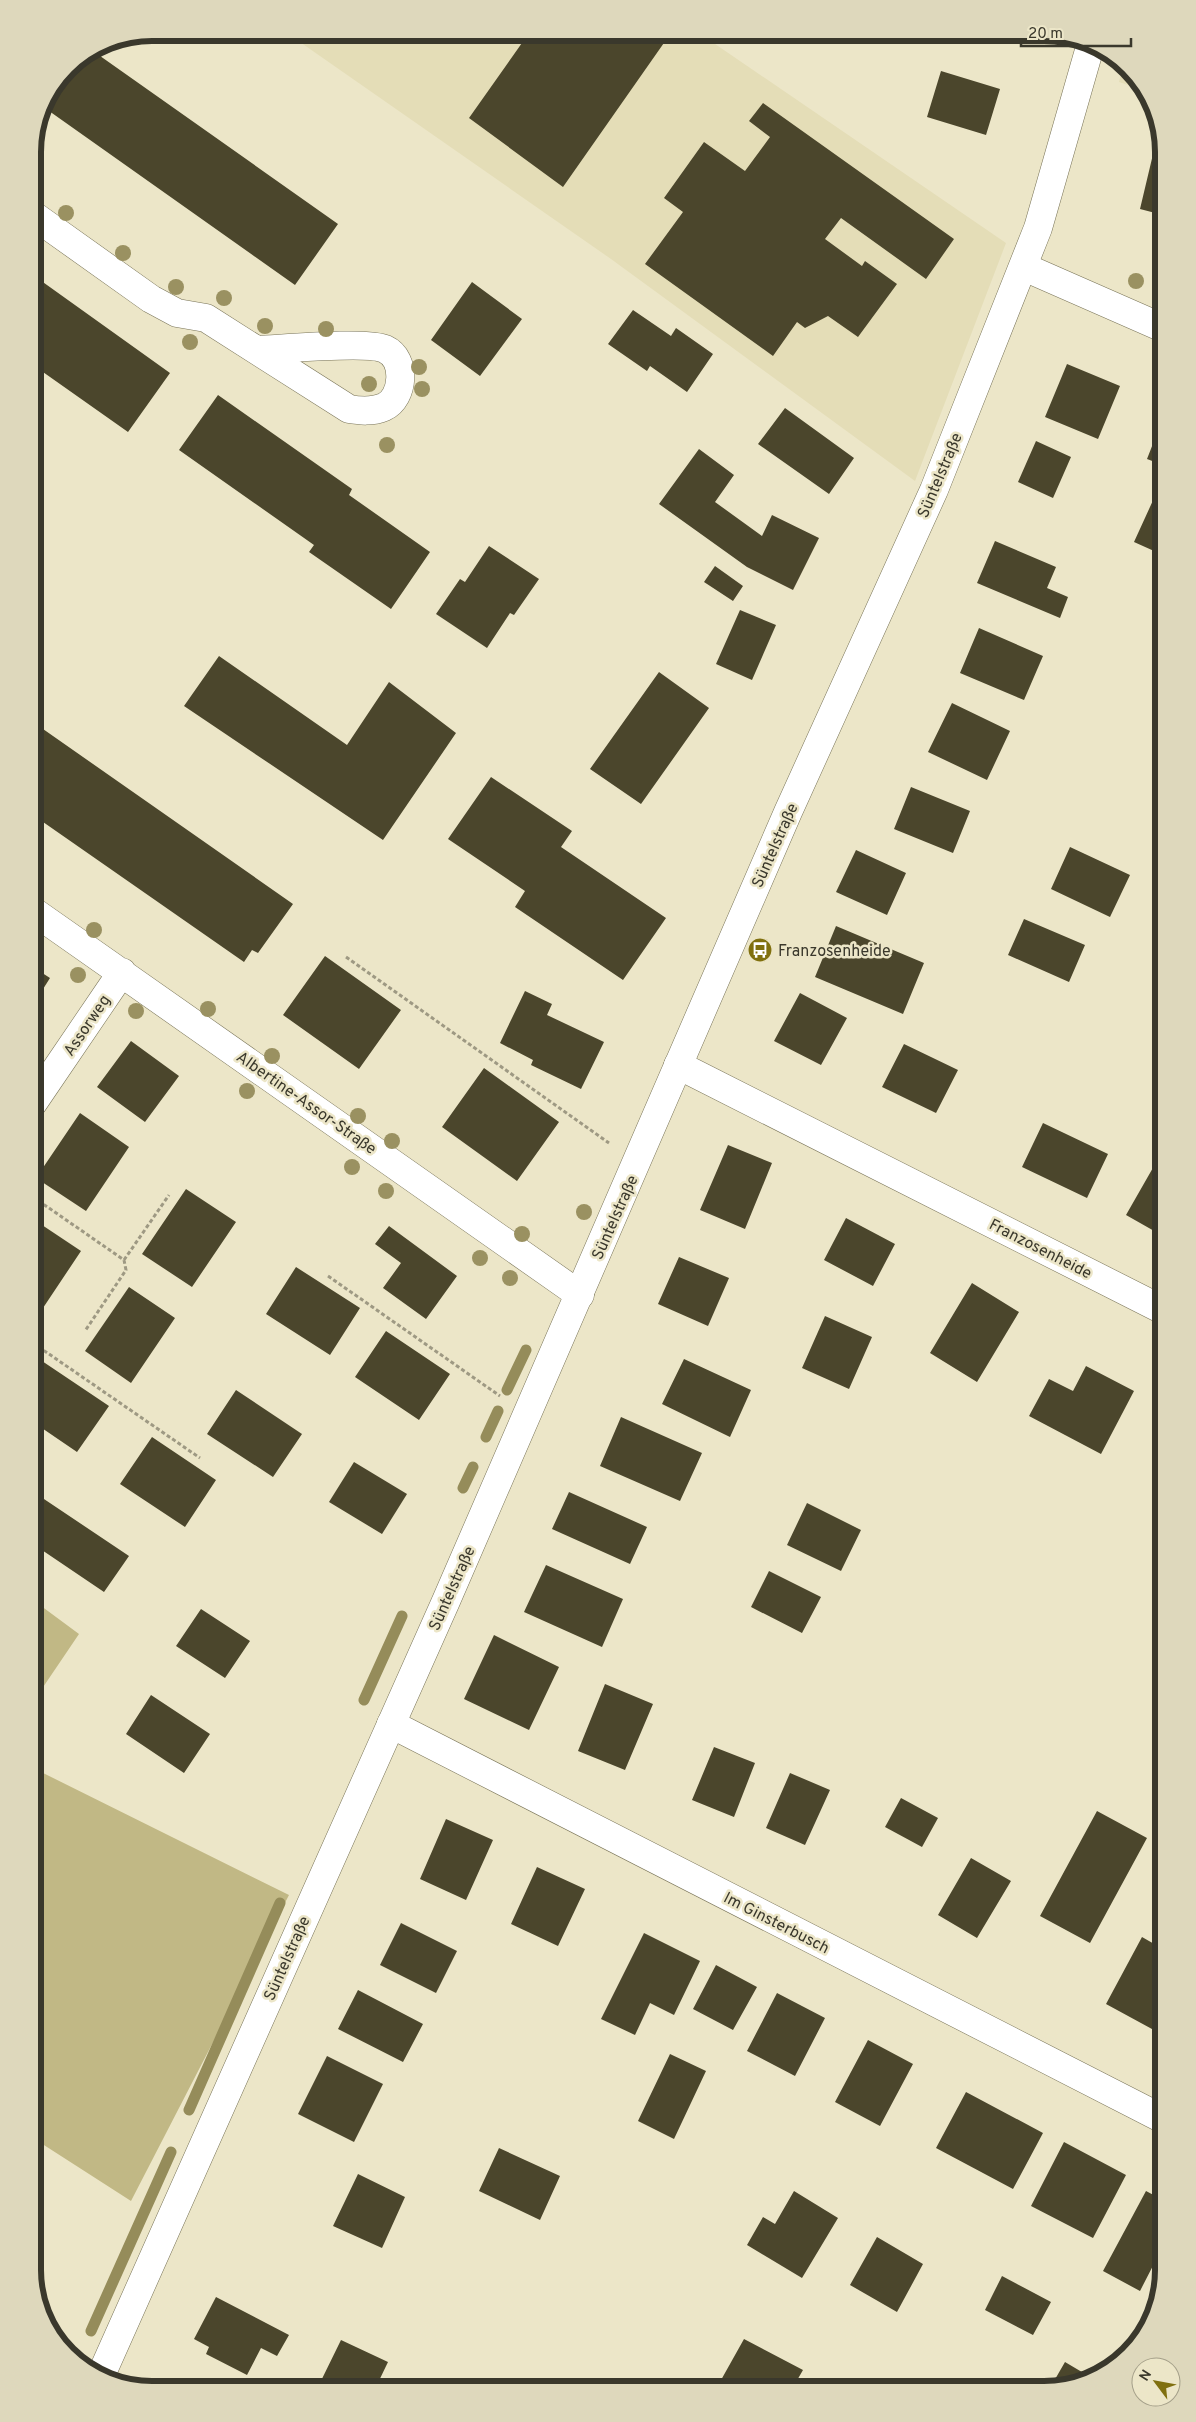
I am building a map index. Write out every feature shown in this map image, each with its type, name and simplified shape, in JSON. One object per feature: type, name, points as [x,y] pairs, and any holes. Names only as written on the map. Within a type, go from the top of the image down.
[{"type":"street","name":"Süntelstraße","points":[[104,2369],[638,1164],[678,1065],[784,822],[934,490],[1038,228],[1089,51]]},
{"type":"street","points":[[41,221],[151,299],[177,314],[206,318],[258,350]]},
{"type":"street","points":[[1024,267],[1155,324]]},
{"type":"street","name":"Albertine-Assor-Straße","points":[[41,916],[580,1295]]},
{"type":"street","name":"Assorweg","points":[[41,1091],[122,972]]},
{"type":"street","name":"Franzosenheide","points":[[678,1065],[1155,1305]]},
{"type":"street","name":"Im Ginsterbusch","points":[[391,1724],[1155,2114]]},
{"type":"path","points":[[346,957],[638,1164]]},
{"type":"path","points":[[124,1260],[169,1195]]},
{"type":"path","points":[[41,1203],[124,1260],[126,1270],[85,1330]]},
{"type":"path","points":[[328,1276],[510,1403],[528,1411]]},
{"type":"path","points":[[41,1349],[200,1458]]},
{"type":"shaded area","points":[[298,41],[711,41],[1006,243],[915,481],[611,259]]},
{"type":"shaded area","points":[[1121,73],[1133,87],[1119,82]]},
{"type":"shaded area","points":[[41,1606],[79,1634],[41,1690]]},
{"type":"shaded area","points":[[41,1772],[289,1895],[131,2201],[41,2143]]},
{"type":"building","points":[[523,41],[665,41],[563,187],[469,118]]},
{"type":"building","points":[[99,55],[338,224],[295,285],[50,111],[60,91],[74,74]]},
{"type":"building","points":[[941,71],[1000,89],[986,135],[927,117]]},
{"type":"building","points":[[763,103],[954,239],[926,279],[841,218],[825,239],[862,266],[865,261],[897,284],[858,337],[828,316],[805,328],[797,322],[773,356],[645,264],[683,212],[664,198],[704,142],[745,171],[770,137],[749,121]]},
{"type":"building","points":[[1154,150],[1155,213],[1140,209]]},
{"type":"building","points":[[41,281],[170,373],[128,432],[41,371]]},
{"type":"building","points":[[472,282],[522,319],[480,376],[431,340]]},
{"type":"building","points":[[633,310],[671,336],[676,328],[713,354],[687,392],[650,366],[647,371],[608,344]]},
{"type":"building","points":[[1067,364],[1120,386],[1098,439],[1045,417]]},
{"type":"building","points":[[218,395],[352,489],[349,495],[430,552],[391,609],[309,552],[314,545],[179,450]]},
{"type":"building","points":[[785,408],[854,458],[829,494],[758,444]]},
{"type":"building","points":[[1155,438],[1155,462],[1147,459]]},
{"type":"building","points":[[1036,441],[1071,457],[1053,498],[1018,482]]},
{"type":"building","points":[[699,449],[734,475],[715,502],[762,536],[772,515],[819,538],[793,590],[747,567],[659,504]]},
{"type":"building","points":[[1155,496],[1155,551],[1134,542]]},
{"type":"building","points":[[995,541],[1056,567],[1047,588],[1068,597],[1060,618],[977,583]]},
{"type":"building","points":[[489,546],[539,579],[514,615],[510,613],[487,648],[436,614],[460,579],[465,582]]},
{"type":"building","points":[[715,566],[743,586],[733,601],[704,582]]},
{"type":"building","points":[[740,610],[776,625],[752,680],[716,664]]},
{"type":"building","points":[[979,628],[1043,656],[1024,700],[960,673]]},
{"type":"building","points":[[219,656],[347,745],[389,682],[456,733],[383,840],[184,706]]},
{"type":"building","points":[[659,672],[709,708],[641,804],[590,769]]},
{"type":"building","points":[[952,703],[1010,731],[987,780],[928,752]]},
{"type":"building","points":[[41,728],[293,904],[258,953],[252,950],[244,962],[41,821]]},
{"type":"building","points":[[491,777],[572,831],[561,847],[666,918],[623,980],[515,907],[525,891],[448,839]]},
{"type":"building","points":[[911,787],[970,811],[953,853],[894,829]]},
{"type":"building","points":[[1070,847],[1130,875],[1110,917],[1051,889]]},
{"type":"building","points":[[856,850],[906,873],[887,915],[836,892]]},
{"type":"building","points":[[1024,919],[1085,945],[1069,982],[1008,955]]},
{"type":"building","points":[[836,926],[924,963],[903,1014],[815,977]]},
{"type":"building","points":[[325,956],[401,1010],[359,1069],[283,1015]]},
{"type":"building","points":[[41,972],[50,978],[41,992]]},
{"type":"building","points":[[525,991],[552,1004],[547,1015],[604,1042],[581,1089],[531,1065],[533,1060],[500,1043]]},
{"type":"building","points":[[800,993],[847,1018],[821,1065],[774,1041]]},
{"type":"building","points":[[131,1041],[179,1076],[145,1122],[97,1087]]},
{"type":"building","points":[[904,1044],[958,1070],[936,1113],[882,1087]]},
{"type":"building","points":[[484,1068],[559,1122],[517,1181],[442,1127]]},
{"type":"building","points":[[80,1113],[129,1147],[86,1211],[41,1181],[41,1171]]},
{"type":"building","points":[[1043,1123],[1108,1154],[1087,1198],[1022,1167]]},
{"type":"building","points":[[728,1145],[772,1163],[745,1229],[700,1210]]},
{"type":"building","points":[[1154,1166],[1155,1167],[1155,1231],[1126,1215]]},
{"type":"building","points":[[186,1189],[236,1222],[192,1287],[142,1254]]},
{"type":"building","points":[[846,1218],[895,1244],[873,1286],[824,1260]]},
{"type":"building","points":[[41,1224],[81,1251],[41,1311]]},
{"type":"building","points":[[389,1226],[457,1276],[426,1319],[383,1288],[401,1263],[375,1244]]},
{"type":"building","points":[[679,1257],[729,1278],[708,1326],[658,1304]]},
{"type":"building","points":[[296,1267],[360,1308],[330,1355],[266,1314]]},
{"type":"building","points":[[972,1283],[1019,1312],[977,1382],[930,1353]]},
{"type":"building","points":[[129,1287],[175,1318],[131,1383],[85,1351]]},
{"type":"building","points":[[825,1316],[872,1337],[849,1389],[802,1368]]},
{"type":"building","points":[[386,1331],[450,1374],[419,1420],[355,1377]]},
{"type":"building","points":[[684,1359],[751,1390],[730,1437],[662,1404]]},
{"type":"building","points":[[42,1361],[109,1406],[77,1452],[41,1427]]},
{"type":"building","points":[[1086,1366],[1134,1391],[1101,1454],[1029,1416],[1049,1379],[1073,1391]]},
{"type":"building","points":[[236,1390],[302,1434],[273,1477],[207,1434]]},
{"type":"building","points":[[621,1417],[702,1453],[680,1501],[600,1466]]},
{"type":"building","points":[[152,1437],[216,1480],[185,1527],[120,1484]]},
{"type":"building","points":[[354,1462],[407,1494],[382,1534],[329,1502]]},
{"type":"building","points":[[569,1492],[647,1527],[630,1564],[552,1529]]},
{"type":"building","points":[[41,1497],[129,1556],[104,1592],[41,1549]]},
{"type":"building","points":[[807,1503],[861,1530],[841,1571],[787,1545]]},
{"type":"building","points":[[546,1565],[623,1599],[602,1647],[524,1612]]},
{"type":"building","points":[[769,1571],[821,1597],[802,1633],[751,1607]]},
{"type":"building","points":[[201,1609],[250,1641],[225,1678],[176,1646]]},
{"type":"building","points":[[494,1635],[559,1667],[529,1730],[464,1699]]},
{"type":"building","points":[[605,1684],[653,1704],[625,1770],[578,1751]]},
{"type":"building","points":[[151,1695],[210,1734],[184,1773],[126,1734]]},
{"type":"building","points":[[714,1747],[755,1763],[734,1817],[692,1800]]},
{"type":"building","points":[[790,1773],[830,1790],[805,1845],[766,1828]]},
{"type":"building","points":[[901,1798],[938,1818],[922,1847],[885,1827]]},
{"type":"building","points":[[1097,1811],[1147,1838],[1090,1943],[1040,1916]]},
{"type":"building","points":[[446,1819],[493,1840],[466,1900],[420,1879]]},
{"type":"building","points":[[971,1858],[1011,1881],[977,1938],[938,1915]]},
{"type":"building","points":[[537,1867],[585,1889],[558,1946],[511,1924]]},
{"type":"building","points":[[401,1923],[457,1951],[436,1993],[380,1965]]},
{"type":"building","points":[[644,1933],[700,1961],[674,2015],[650,2003],[635,2035],[601,2019]]},
{"type":"building","points":[[1142,1937],[1155,1944],[1155,2031],[1106,2004]]},
{"type":"building","points":[[716,1965],[757,1987],[733,2030],[693,2009]]},
{"type":"building","points":[[358,1990],[423,2024],[403,2062],[338,2029]]},
{"type":"building","points":[[777,1993],[825,2018],[795,2076],[747,2051]]},
{"type":"building","points":[[868,2040],[913,2064],[880,2126],[835,2102]]},
{"type":"building","points":[[670,2054],[706,2071],[674,2139],[638,2121]]},
{"type":"building","points":[[327,2056],[383,2084],[354,2142],[298,2114]]},
{"type":"building","points":[[966,2092],[1043,2133],[1013,2189],[936,2148]]},
{"type":"building","points":[[1064,2142],[1126,2175],[1093,2238],[1031,2206]]},
{"type":"building","points":[[499,2148],[560,2176],[540,2220],[479,2191]]},
{"type":"building","points":[[358,2174],[405,2197],[382,2248],[333,2226]]},
{"type":"building","points":[[794,2191],[838,2218],[802,2278],[747,2245],[763,2217],[775,2224]]},
{"type":"building","points":[[1146,2191],[1155,2196],[1155,2262],[1140,2291],[1103,2271]]},
{"type":"building","points":[[877,2237],[923,2264],[897,2312],[850,2285]]},
{"type":"building","points":[[1002,2276],[1051,2302],[1033,2335],[985,2310]]},
{"type":"building","points":[[216,2297],[289,2335],[277,2356],[261,2348],[247,2375],[206,2354],[209,2347],[194,2339]]},
{"type":"building","points":[[744,2339],[803,2370],[797,2381],[720,2381]]},
{"type":"building","points":[[341,2340],[388,2362],[379,2381],[321,2381]]},
{"type":"building","points":[[1065,2362],[1084,2373],[1065,2379],[1054,2380]]},
{"type":"waterway","points":[[507,1390],[526,1350]]},
{"type":"waterway","points":[[486,1437],[498,1411]]},
{"type":"waterway","points":[[463,1488],[473,1467]]},
{"type":"waterway","points":[[364,1700],[402,1616]]},
{"type":"waterway","points":[[189,2110],[280,1903]]},
{"type":"waterway","points":[[91,2331],[171,2152]]},
{"type":"place","name":"Franzosenheide","points":[[760,950]]}]
